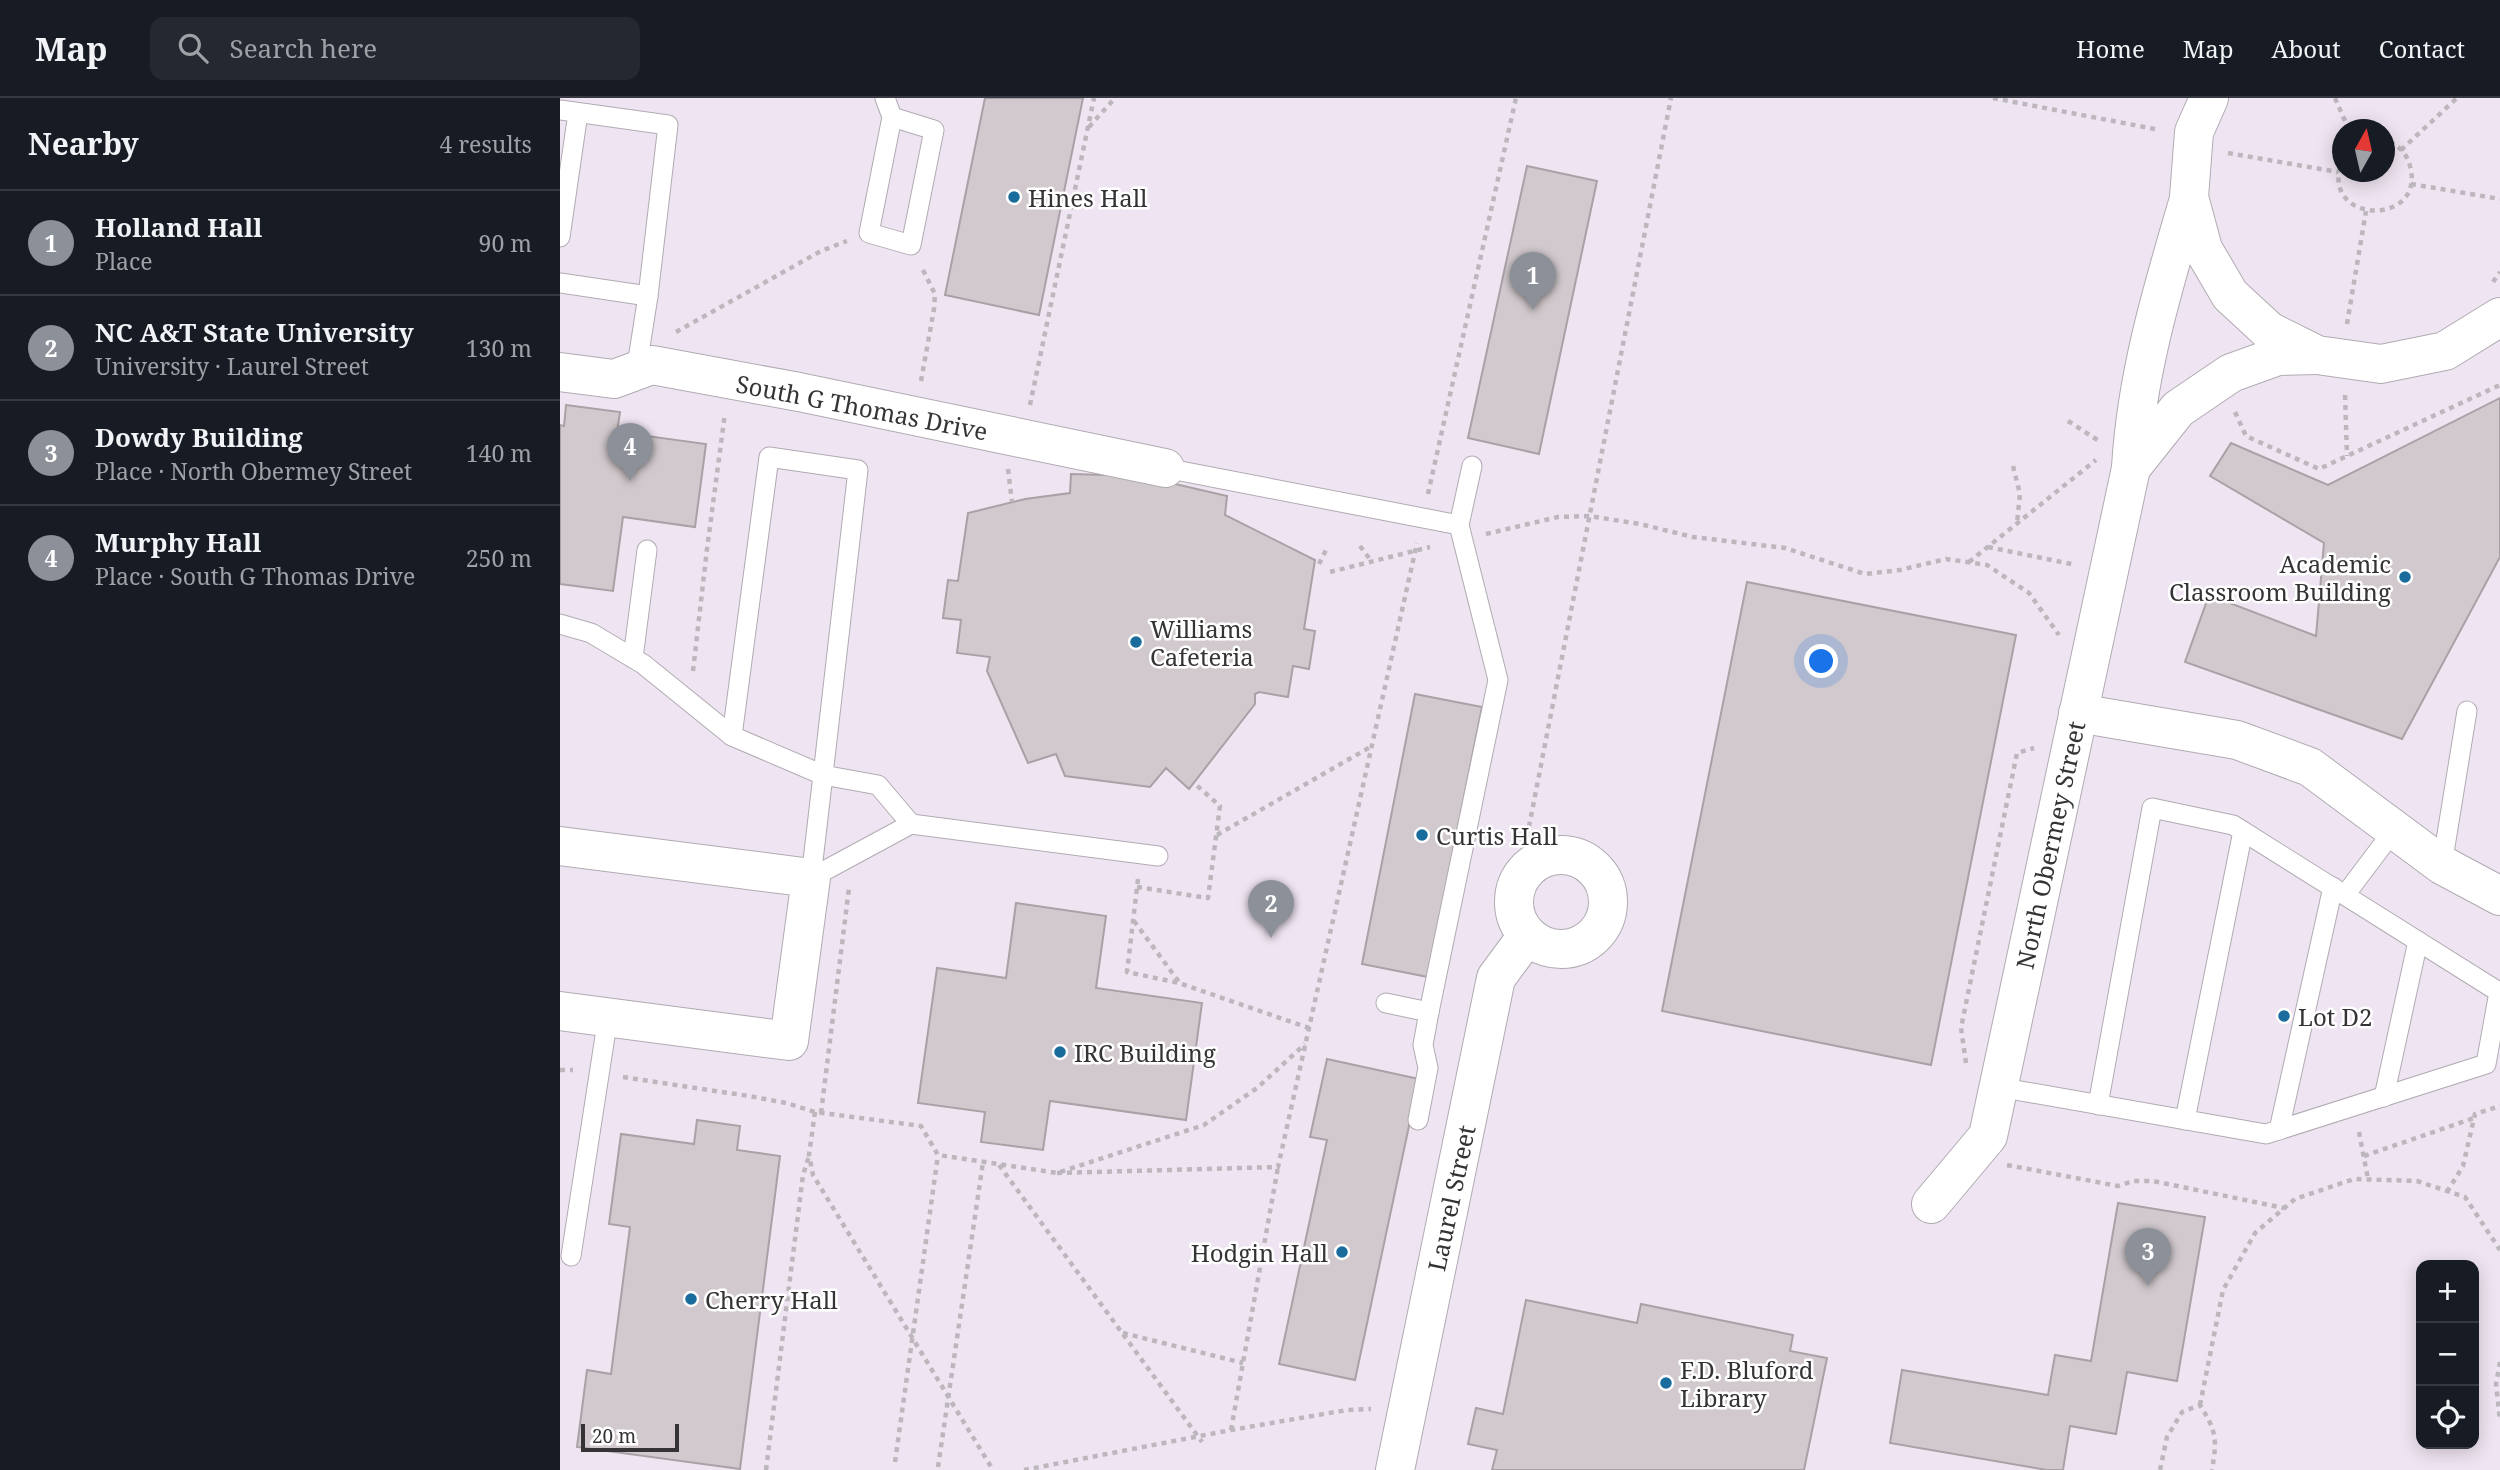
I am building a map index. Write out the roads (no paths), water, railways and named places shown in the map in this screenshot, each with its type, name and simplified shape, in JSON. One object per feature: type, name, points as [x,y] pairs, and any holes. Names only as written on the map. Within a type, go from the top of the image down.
[{"type":"street","points":[[2209,98],[2193,132],[2189,197],[2203,249],[2230,295],[2269,331],[2331,343],[2381,364],[2445,351],[2493,304]]},
{"type":"street","name":"North Obermey Street","points":[[1930,1204],[1988,1136],[2109,570],[2115,462],[2133,421],[2156,313],[2189,197]]},
{"type":"street","name":"North Obermey Street","points":[[2115,462],[2178,409],[2231,373],[2278,356],[2331,343]]},
{"type":"street","name":"South G Thomas Drive","points":[[560,372],[614,379],[637,363],[652,365],[799,392],[1165,468]]},
{"type":"street","points":[[2078,713],[2237,740],[2310,767],[2442,865],[2500,896]]},
{"type":"street","points":[[560,846],[811,878],[789,1041],[560,1011]]},
{"type":"street","points":[[1558,855],[1581,860],[1600,874],[1607,888],[1609,904],[1606,920],[1598,933],[1586,943],[1571,949],[1540,945],[1527,936],[1518,923],[1513,908],[1514,892],[1520,878],[1530,866],[1543,858],[1558,855]]},
{"type":"street","name":"Laurel Street","points":[[1395,1470],[1496,978],[1527,936]]},
{"type":"lane","points":[[888,107],[934,130],[911,245],[869,233],[888,107]]},
{"type":"lane","points":[[560,237],[569,112],[668,125],[648,296],[637,363]]},
{"type":"lane","points":[[560,283],[648,296]]},
{"type":"lane","points":[[732,736],[769,457],[858,470],[811,878]]},
{"type":"lane","points":[[1418,1120],[1429,1068],[1423,1045],[1429,1012],[1498,680],[1459,525],[1472,466]]},
{"type":"lane","points":[[1165,468],[1459,525]]},
{"type":"lane","points":[[633,658],[647,550]]},
{"type":"lane","points":[[560,624],[591,633],[633,658],[732,736],[823,775],[878,785],[911,824]]},
{"type":"lane","points":[[2442,865],[2467,710]]},
{"type":"lane","points":[[1998,1087],[2098,1105],[2266,1134],[2486,1064],[2500,992],[2234,825],[2152,808],[2098,1105]]},
{"type":"lane","points":[[811,878],[911,824],[1149,855]]},
{"type":"lane","points":[[2279,1130],[2339,891],[2394,830]]},
{"type":"lane","points":[[2185,1120],[2243,831]]},
{"type":"lane","points":[[2384,1097],[2418,941]]},
{"type":"lane","points":[[1386,1003],[1429,1012]]},
{"type":"lane","points":[[571,1256],[608,1017]]},
{"type":"place","name":"Hines Hall","points":[[1014,197]]},
{"type":"place","name":"Holland Hall","points":[[1533,310]]},
{"type":"place","name":"Murphy Hall","points":[[630,481]]},
{"type":"place","name":"Academic Classroom Building","points":[[2405,577]]},
{"type":"place","name":"Williams Cafeteria","points":[[1136,642]]},
{"type":"place","name":"Curtis Hall","points":[[1422,835]]},
{"type":"place","name":"NC A&T State University","points":[[1271,938]]},
{"type":"place","name":"Lot D2","points":[[2284,1016]]},
{"type":"place","name":"IRC Building","points":[[1060,1052]]},
{"type":"place","name":"Hodgin Hall","points":[[1342,1252]]},
{"type":"place","name":"Dowdy Building","points":[[2148,1286]]},
{"type":"place","name":"Cherry Hall","points":[[691,1299]]},
{"type":"place","name":"F.D. Bluford Library","points":[[1666,1383]]}]
